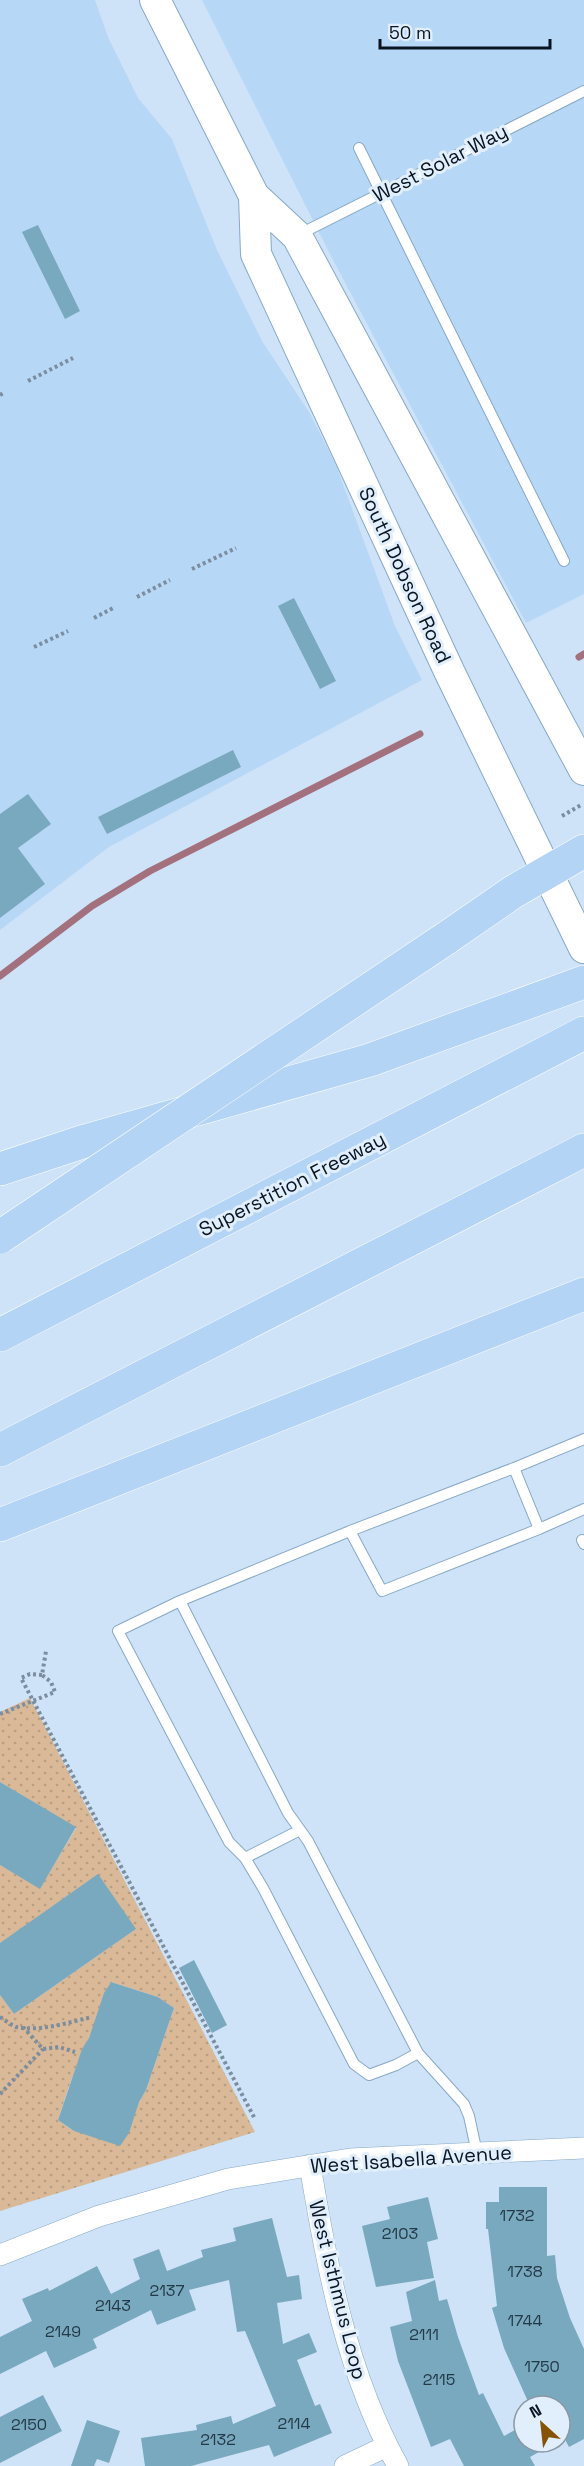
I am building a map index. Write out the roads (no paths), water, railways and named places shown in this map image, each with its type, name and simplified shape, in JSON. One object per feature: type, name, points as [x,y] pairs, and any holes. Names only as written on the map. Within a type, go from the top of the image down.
[{"type":"highway","points":[[0,1237],[445,939],[584,851]]},
{"type":"highway","points":[[0,1169],[85,1141],[370,1060],[480,1022],[584,982]]},
{"type":"highway","name":"Superstition Freeway","points":[[0,1335],[584,1033]]},
{"type":"highway","points":[[0,1449],[584,1150]]},
{"type":"highway","points":[[0,1525],[584,1294]]},
{"type":"main road","name":"South Dobson Road","points":[[155,0],[254,196],[297,236],[584,770]]},
{"type":"main road","name":"South Dobson Road","points":[[254,196],[256,254],[581,941]]},
{"type":"street","name":"West Isabella Avenue","points":[[0,2255],[99,2216],[228,2179],[350,2159],[584,2148]]},
{"type":"street","name":"West Isthmus Loop","points":[[310,2165],[328,2263],[351,2356],[387,2446],[398,2466]]},
{"type":"street","points":[[345,2466],[387,2446]]},
{"type":"lane","name":"West Solar Way","points":[[297,236],[584,91]]},
{"type":"lane","points":[[359,148],[564,561]]},
{"type":"lane","points":[[418,2053],[396,2066],[369,2075],[354,2064],[263,1888],[245,1858],[229,1842],[118,1631],[180,1601],[584,1439]]},
{"type":"lane","points":[[514,1468],[539,1529]]},
{"type":"lane","points":[[350,1531],[382,1591],[584,1509]]},
{"type":"lane","points":[[180,1601],[288,1813],[300,1830],[418,2053],[464,2104],[477,2153]]},
{"type":"lane","points":[[245,1858],[300,1830]]},
{"type":"waterway","points":[[579,657],[584,654]]},
{"type":"waterway","points":[[0,976],[92,906],[150,871],[420,734]]}]
